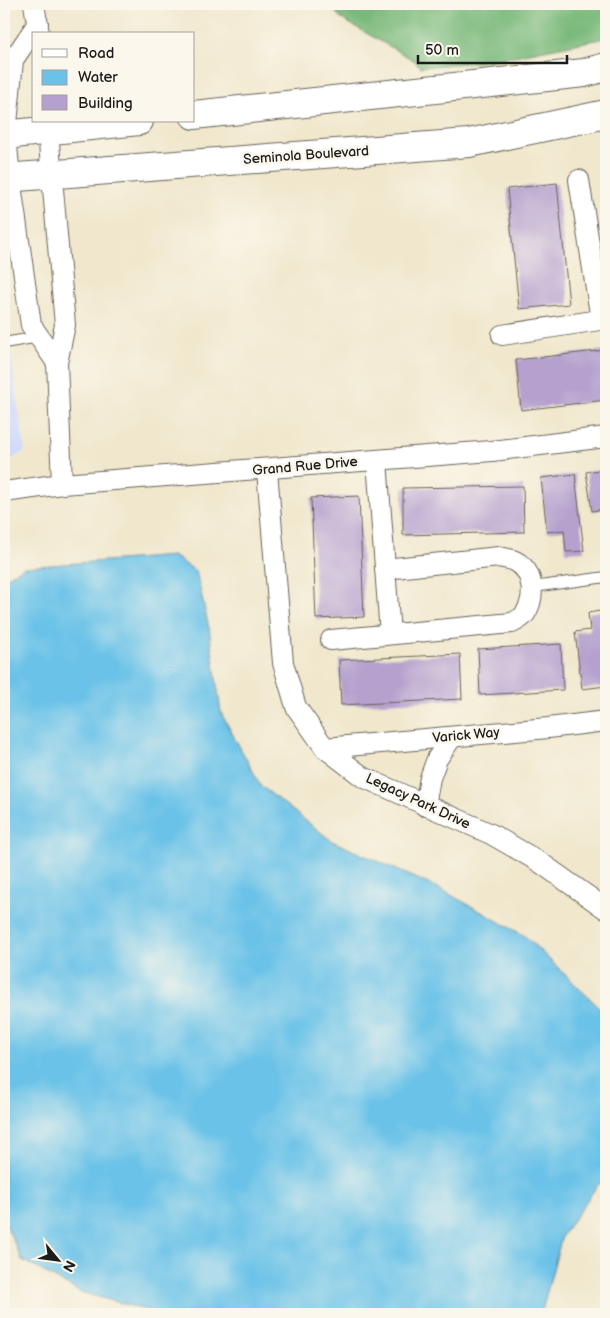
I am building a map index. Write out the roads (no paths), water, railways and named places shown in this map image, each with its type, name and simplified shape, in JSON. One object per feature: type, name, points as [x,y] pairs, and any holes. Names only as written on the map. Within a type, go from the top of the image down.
[{"type":"main road","points":[[195,115],[584,73],[606,67]]},
{"type":"main road","name":"Seminola Boulevard","points":[[7,178],[469,143],[606,114]]},
{"type":"main road","points":[[5,135],[48,126],[121,122]]},
{"type":"street","points":[[37,20],[13,60],[5,135],[7,178],[31,325],[57,363]]},
{"type":"street","points":[[48,126],[65,325],[57,363],[62,484]]},
{"type":"street","points":[[502,335],[603,320],[598,249],[579,180]]},
{"type":"street","name":"Grand Rue Drive","points":[[4,492],[62,484],[267,470],[492,451],[606,437]]},
{"type":"street","points":[[377,461],[390,634]]},
{"type":"street","name":"Legacy Park Drive","points":[[267,470],[283,663],[296,707],[325,748],[363,777],[491,834],[538,861],[606,909]]},
{"type":"street","points":[[330,640],[512,623],[524,615],[530,603],[533,587],[526,570],[514,561],[499,557],[385,568]]},
{"type":"street","name":"Varick Way","points":[[325,748],[606,721]]},
{"type":"street","points":[[425,806],[430,778],[437,759],[452,737]]},
{"type":"lane","points":[[4,343],[39,337]]},
{"type":"lane","points":[[533,587],[606,577]]},
{"type":"water","points":[[173,556],[196,571],[209,628],[221,713],[261,786],[332,841],[440,889],[525,936],[606,1014],[606,1178],[597,1186],[562,1236],[541,1314],[161,1314],[80,1292],[22,1260],[4,1220],[4,579],[24,567]]}]
